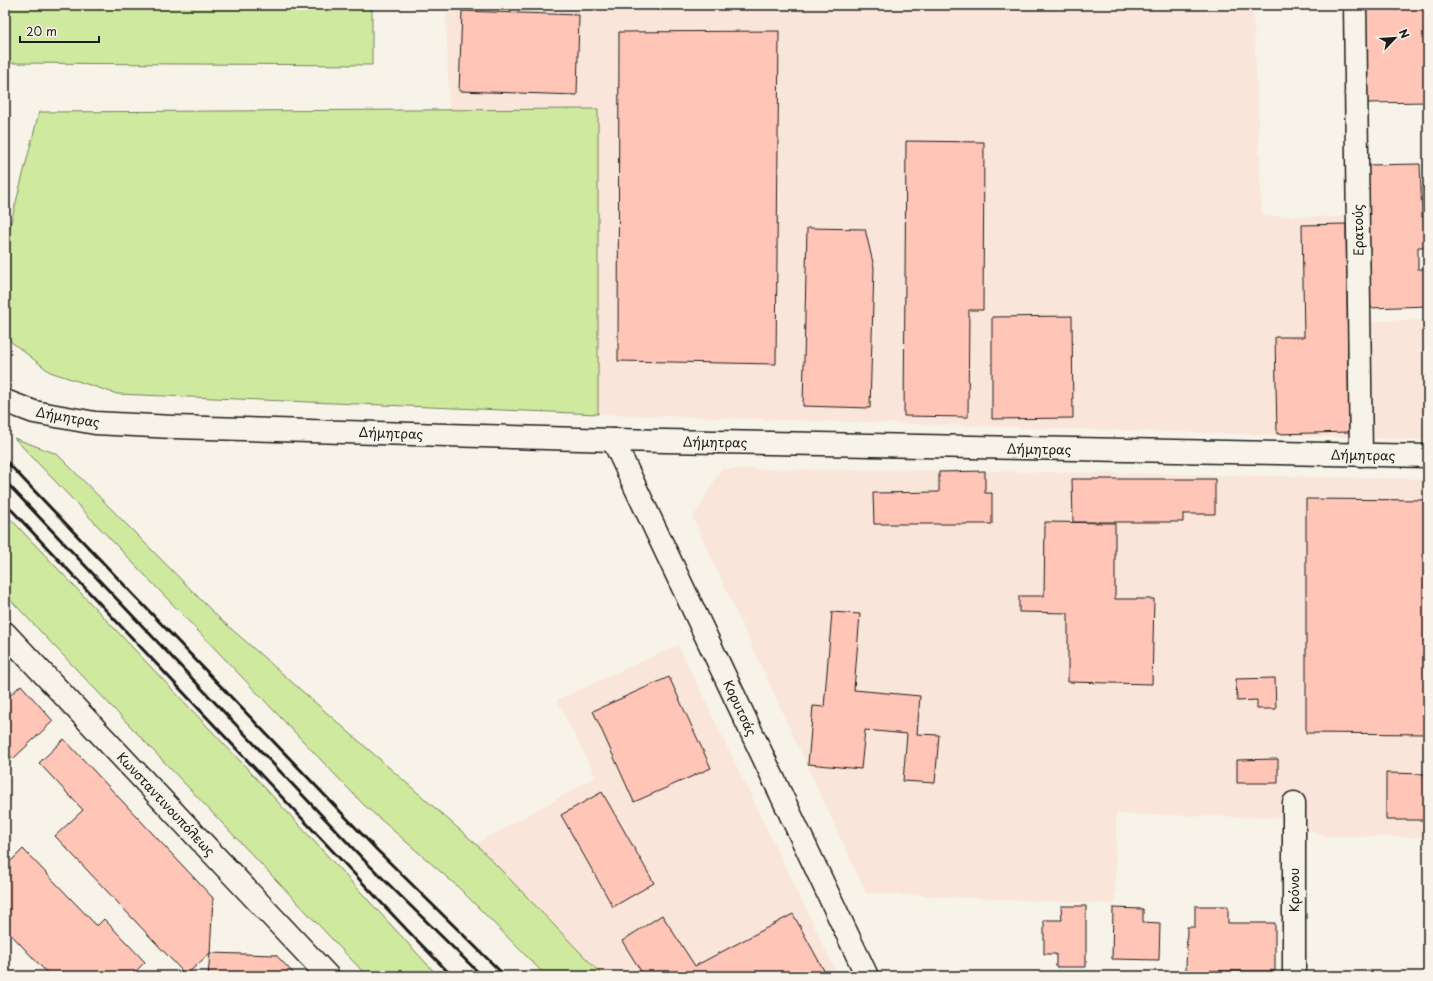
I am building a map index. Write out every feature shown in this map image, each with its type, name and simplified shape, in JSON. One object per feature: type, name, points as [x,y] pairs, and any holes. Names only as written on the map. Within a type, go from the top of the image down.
[{"type":"street","name":"Ερατούς","points":[[1355,5],[1361,455]]},
{"type":"street","name":"Δήμητρας","points":[[5,401],[34,412],[95,423],[173,427],[613,440],[1428,456]]},
{"type":"street","name":"Κορυτσάς","points":[[613,440],[867,976]]},
{"type":"street","name":"Κωνσταντινουπόλεως","points":[[5,633],[328,976]]},
{"type":"street","name":"Κρόνου","points":[[1294,803],[1294,976]]},
{"type":"shaded area","points":[[446,5],[1253,5],[1262,216],[1344,217],[1347,321],[1428,320],[1428,440],[598,414],[598,110],[449,110]]},
{"type":"shaded area","points":[[721,469],[985,471],[1428,479],[1428,837],[1322,836],[1289,818],[1116,814],[1115,904],[866,893],[693,518]]},
{"type":"shaded area","points":[[678,645],[838,976],[603,976],[476,844],[596,777],[557,700]]},
{"type":"green space","points":[[5,5],[372,5],[372,65],[5,63]]},
{"type":"green space","points":[[598,109],[598,414],[117,394],[50,372],[5,337],[5,245],[39,112]]},
{"type":"green space","points":[[14,438],[57,454],[219,618],[476,844],[603,976],[546,976],[457,886],[364,805]]},
{"type":"green space","points":[[5,513],[242,763],[438,976],[367,976],[5,594]]},
{"type":"building","points":[[1365,5],[1428,5],[1428,102],[1366,103]]},
{"type":"building","points":[[462,11],[579,15],[577,95],[459,91]]},
{"type":"building","points":[[779,31],[776,364],[618,361],[619,32]]},
{"type":"building","points":[[906,141],[984,142],[983,310],[969,310],[968,417],[904,416]]},
{"type":"building","points":[[1420,164],[1422,217],[1428,217],[1428,247],[1418,247],[1418,269],[1428,269],[1428,306],[1370,308],[1367,165]]},
{"type":"building","points":[[1346,224],[1349,432],[1277,434],[1275,337],[1304,337],[1302,225]]},
{"type":"building","points":[[807,228],[865,229],[874,267],[870,408],[803,406]]},
{"type":"building","points":[[1072,316],[1073,418],[992,419],[992,317]]},
{"type":"building","points":[[985,471],[985,493],[992,493],[992,524],[874,524],[873,493],[939,492],[939,472]]},
{"type":"building","points":[[1072,479],[1215,479],[1215,514],[1183,514],[1183,522],[1073,522]]},
{"type":"building","points":[[1306,499],[1428,500],[1428,734],[1306,733]]},
{"type":"building","points":[[1045,522],[1115,523],[1115,599],[1154,599],[1152,684],[1068,682],[1068,613],[1019,612],[1019,596],[1044,596]]},
{"type":"building","points":[[832,612],[860,614],[854,690],[920,696],[917,734],[939,735],[935,783],[903,781],[907,734],[865,730],[861,769],[808,764],[813,706],[824,707]]},
{"type":"building","points":[[669,677],[711,768],[634,802],[593,711]]},
{"type":"building","points":[[1275,678],[1276,709],[1257,709],[1257,700],[1237,701],[1236,679]]},
{"type":"building","points":[[21,685],[53,721],[13,759],[5,750],[5,700]]},
{"type":"building","points":[[64,739],[213,898],[210,953],[186,975],[55,836],[83,810],[39,763]]},
{"type":"building","points":[[1278,759],[1278,783],[1237,783],[1237,760]]},
{"type":"building","points":[[1386,773],[1428,774],[1428,820],[1386,820]]},
{"type":"building","points":[[602,792],[654,883],[613,907],[561,815]]},
{"type":"building","points":[[23,849],[97,926],[104,919],[145,962],[133,974],[135,976],[50,976],[5,928],[5,867]]},
{"type":"building","points":[[1061,906],[1086,906],[1086,967],[1056,967],[1056,954],[1044,954],[1044,920],[1062,920]]},
{"type":"building","points":[[1195,906],[1228,906],[1228,923],[1275,923],[1275,971],[1186,971],[1187,927],[1195,927]]},
{"type":"building","points":[[1113,908],[1143,909],[1143,922],[1160,923],[1159,960],[1112,959]]},
{"type":"building","points":[[793,914],[827,976],[644,976],[622,941],[662,915],[695,966]]},
{"type":"building","points":[[210,953],[276,955],[296,976],[208,976]]},
{"type":"railway","points":[[5,460],[377,850],[505,976]]},
{"type":"railway","points":[[5,481],[366,862],[482,976]]},
{"type":"railway","points":[[5,503],[452,976]]}]
